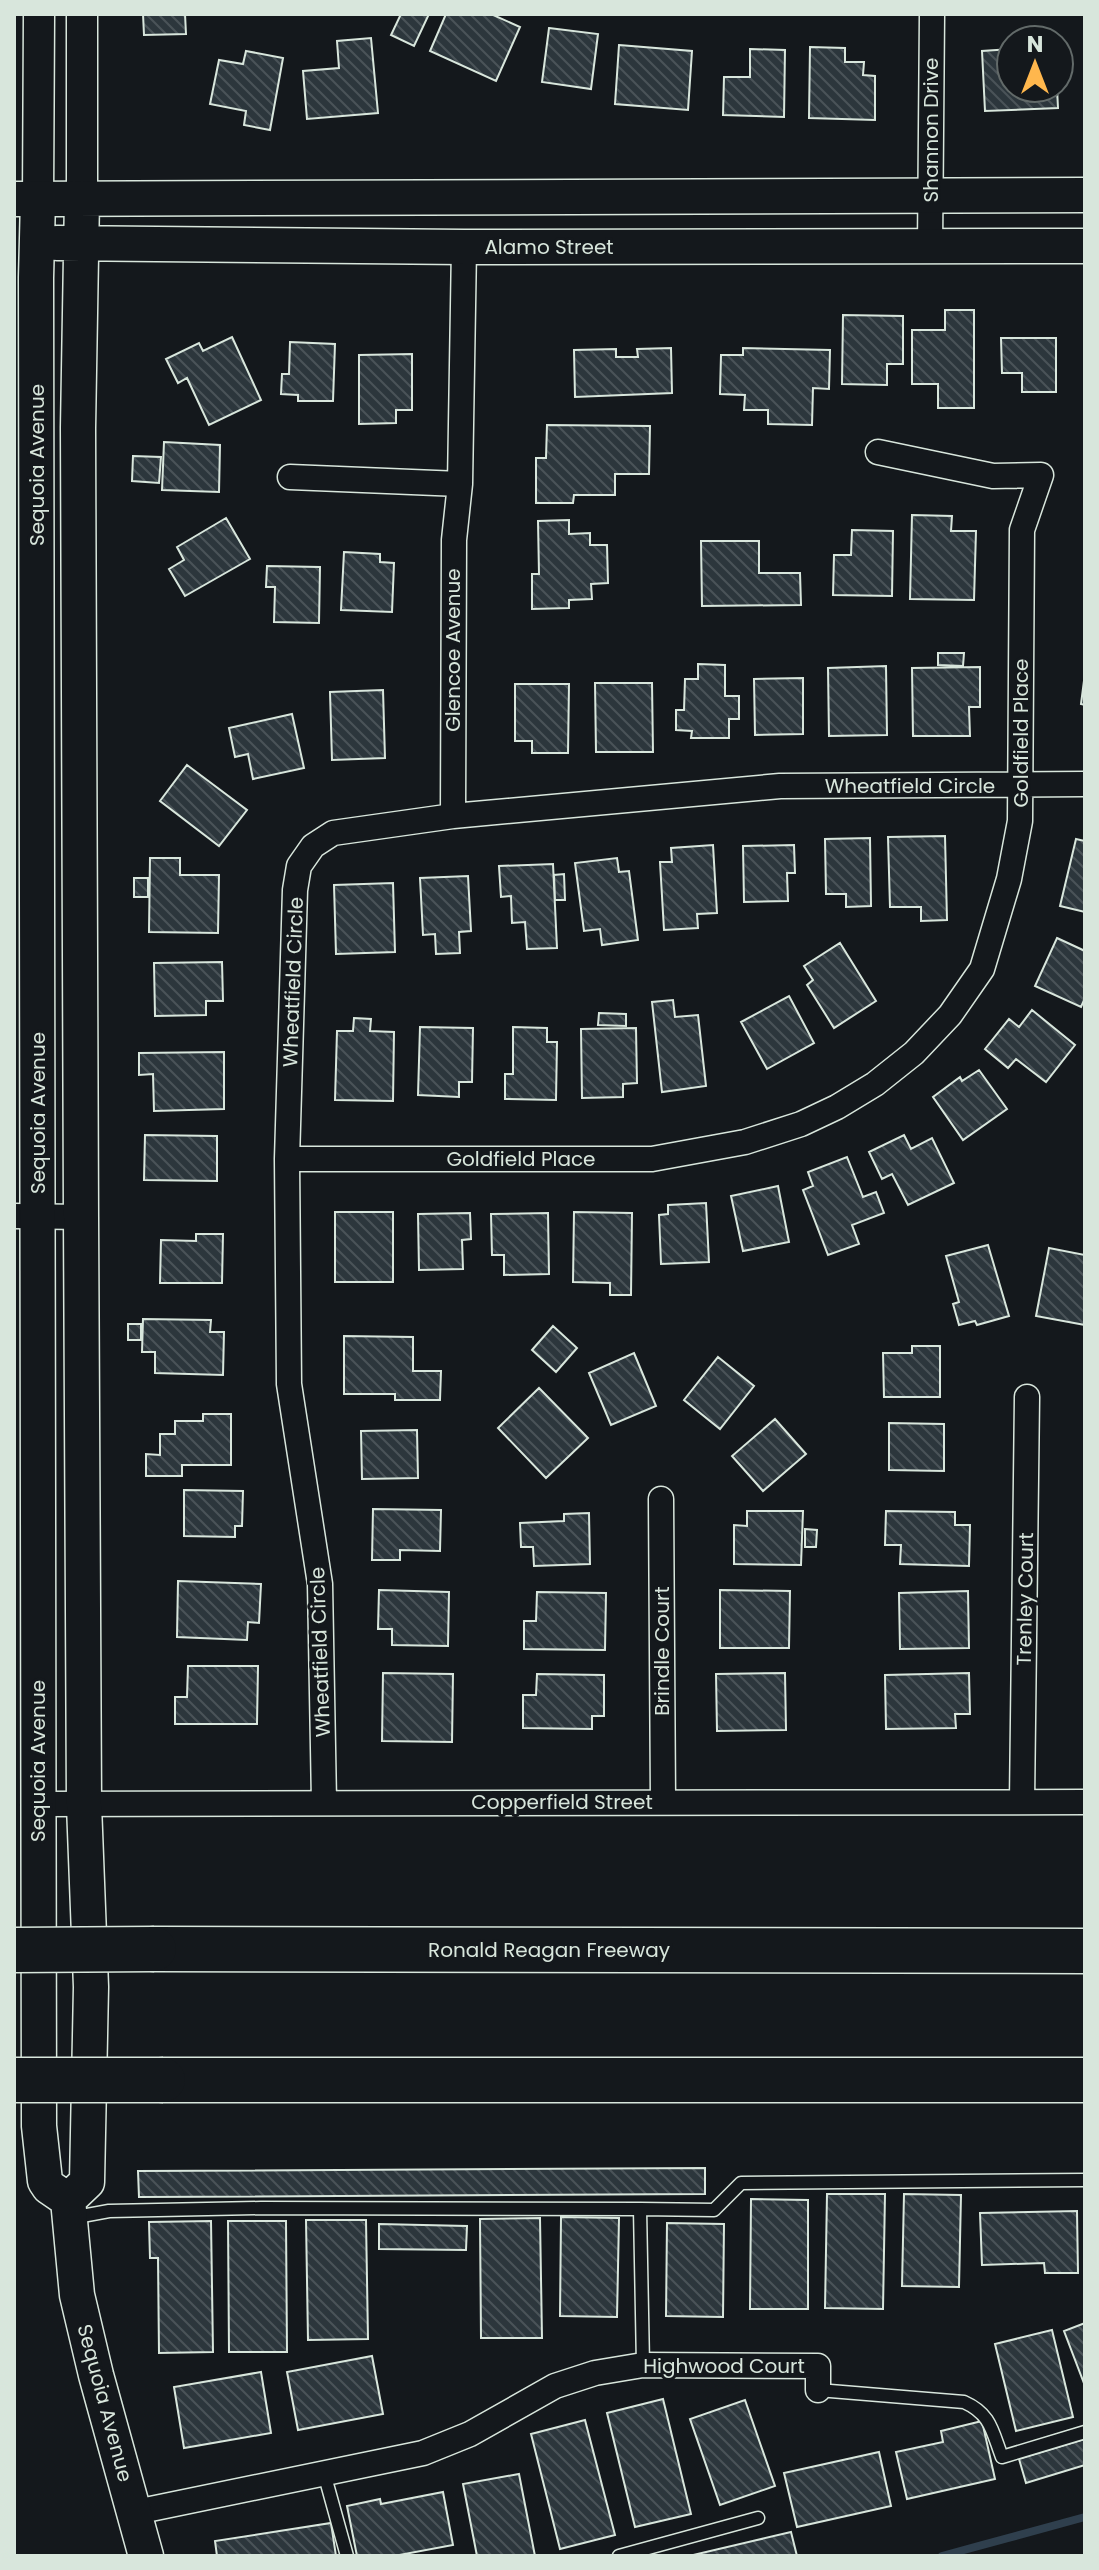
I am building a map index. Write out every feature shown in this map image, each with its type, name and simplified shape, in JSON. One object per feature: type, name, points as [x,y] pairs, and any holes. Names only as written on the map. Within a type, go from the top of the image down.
[{"type":"highway","name":"Ronald Reagan Freeway","points":[[14,1950],[1085,1951]]},
{"type":"highway","points":[[14,2080],[1085,2080]]},
{"type":"main road","points":[[26,199],[1085,195]]},
{"type":"main road","name":"Sequoia Avenue","points":[[69,2209],[87,2182],[91,1987],[84,1805],[81,1217],[82,198]]},
{"type":"main road","name":"Sequoia Avenue","points":[[26,199],[26,1216],[38,1804],[39,2126],[45,2181],[69,2209],[77,2295],[146,2556]]},
{"type":"main road","name":"Alamo Street","points":[[25,243],[464,247],[1085,246]]},
{"type":"street","name":"Sequoia Avenue","points":[[26,199],[39,14]]},
{"type":"street","name":"Sequoia Avenue","points":[[82,14],[82,198]]},
{"type":"street","name":"Shannon Drive","points":[[930,247],[932,14]]},
{"type":"street","name":"Glencoe Avenue","points":[[453,816],[454,540],[460,484],[464,247]]},
{"type":"street","name":"Goldfield Place","points":[[287,1159],[652,1159],[745,1142],[801,1124],[875,1084],[914,1053],[950,1015],[982,969],[1009,879],[1020,821],[1022,530],[1041,475],[993,476],[878,452]]},
{"type":"street","points":[[290,477],[460,484]]},
{"type":"street","name":"Wheatfield Circle","points":[[324,1802],[320,1584],[289,1384],[287,1159],[295,890],[299,866],[313,846],[333,833],[453,816],[780,786],[1085,784]]},
{"type":"street","points":[[26,1216],[81,1217]]},
{"type":"street","name":"Trenley Court","points":[[1022,1802],[1027,1397]]},
{"type":"street","name":"Brindle Court","points":[[661,1499],[663,1802]]},
{"type":"street","name":"Copperfield Street","points":[[38,1804],[1085,1802]]},
{"type":"street","name":"Highwood Court","points":[[136,2512],[423,2453],[470,2434],[555,2386],[595,2373],[643,2365],[818,2366],[818,2390]]},
{"type":"lane","points":[[69,2209],[714,2210],[741,2183],[1085,2180]]},
{"type":"lane","points":[[640,2209],[643,2365]]},
{"type":"lane","name":"Highwood Court","points":[[818,2390],[964,2402],[978,2408],[987,2418],[1002,2457],[1085,2432]]},
{"type":"lane","points":[[324,2473],[347,2556]]},
{"type":"lane","points":[[619,2556],[758,2518]]},
{"type":"building","points":[[143,14],[185,14],[186,34],[144,35]]},
{"type":"building","points":[[401,14],[429,14],[414,46],[391,35]]},
{"type":"building","points":[[446,14],[491,14],[520,27],[496,81],[430,51]]},
{"type":"building","points":[[549,28],[598,34],[591,89],[542,82]]},
{"type":"building","points":[[371,38],[378,113],[307,119],[303,71],[339,68],[337,41]]},
{"type":"building","points":[[619,45],[692,51],[688,110],[615,104]]},
{"type":"building","points":[[810,47],[845,48],[845,62],[864,62],[863,75],[875,76],[875,120],[809,118]]},
{"type":"building","points":[[750,49],[785,50],[784,117],[723,115],[724,77],[750,77]]},
{"type":"building","points":[[995,50],[995,104],[1058,104],[1058,108],[985,111],[982,51]]},
{"type":"building","points":[[246,51],[283,58],[270,130],[244,125],[246,111],[210,104],[219,60],[243,64]]},
{"type":"building","points":[[945,310],[974,310],[974,408],[938,408],[938,384],[912,384],[912,330],[945,330]]},
{"type":"building","points":[[843,315],[903,316],[903,364],[887,364],[887,385],[842,384]]},
{"type":"building","points":[[232,337],[261,400],[209,425],[187,378],[178,383],[166,359],[199,343],[203,351]]},
{"type":"building","points":[[1001,338],[1056,338],[1056,392],[1022,392],[1022,373],[1002,373]]},
{"type":"building","points":[[290,342],[335,344],[333,401],[298,401],[298,395],[281,394],[282,374],[289,374]]},
{"type":"building","points":[[671,348],[672,393],[575,397],[574,350],[616,349],[616,357],[638,357],[637,349]]},
{"type":"building","points":[[743,348],[830,350],[829,389],[813,388],[812,425],[768,424],[768,410],[744,410],[745,395],[720,394],[721,355],[743,355]]},
{"type":"building","points":[[412,354],[412,410],[396,410],[396,423],[359,424],[359,355]]},
{"type":"building","points":[[547,425],[650,426],[649,474],[615,474],[615,495],[574,495],[573,503],[536,503],[536,458],[546,458]]},
{"type":"building","points":[[164,442],[220,445],[219,492],[162,490]]},
{"type":"building","points":[[133,456],[161,457],[159,483],[132,481]]},
{"type":"building","points":[[912,515],[952,516],[951,531],[976,531],[974,600],[910,599]]},
{"type":"building","points":[[226,518],[250,559],[185,596],[169,569],[184,560],[177,547]]},
{"type":"building","points":[[569,520],[569,534],[590,533],[590,545],[607,545],[608,583],[591,584],[592,599],[569,600],[569,608],[532,609],[532,574],[539,574],[538,521]]},
{"type":"building","points":[[852,530],[893,531],[892,596],[833,595],[834,555],[851,555]]},
{"type":"building","points":[[701,541],[759,541],[759,573],[800,573],[801,605],[702,606]]},
{"type":"building","points":[[344,552],[380,554],[380,562],[394,563],[392,612],[341,610]]},
{"type":"building","points":[[267,566],[320,567],[319,623],[274,622],[275,587],[266,587]]},
{"type":"building","points":[[938,653],[964,653],[963,666],[938,665]]},
{"type":"building","points":[[698,664],[725,665],[725,696],[739,696],[739,719],[729,719],[729,738],[691,738],[692,731],[676,730],[676,710],[684,710],[685,679],[698,679]]},
{"type":"building","points":[[886,666],[887,735],[829,736],[828,668]]},
{"type":"building","points":[[980,667],[980,707],[969,707],[970,736],[913,736],[912,668]]},
{"type":"building","points":[[1085,673],[1085,705],[1081,704]]},
{"type":"building","points":[[803,678],[803,734],[755,735],[754,679]]},
{"type":"building","points":[[595,683],[652,683],[653,752],[596,752]]},
{"type":"building","points":[[515,684],[569,684],[568,753],[532,753],[532,741],[515,741]]},
{"type":"building","points":[[383,690],[385,758],[332,760],[330,692]]},
{"type":"building","points":[[292,714],[304,768],[253,779],[248,754],[235,757],[229,728]]},
{"type":"building","points":[[187,765],[247,810],[219,846],[160,801]]},
{"type":"building","points":[[945,836],[947,920],[921,921],[921,907],[890,907],[888,837]]},
{"type":"building","points":[[870,838],[871,906],[846,907],[846,894],[826,894],[825,839]]},
{"type":"building","points":[[1076,839],[1085,841],[1085,912],[1060,906]]},
{"type":"building","points":[[713,845],[717,913],[697,914],[698,928],[664,930],[660,862],[672,862],[671,848]]},
{"type":"building","points":[[794,845],[795,873],[787,873],[788,901],[744,902],[743,846]]},
{"type":"building","points":[[150,858],[180,858],[180,875],[219,875],[218,933],[149,932]]},
{"type":"building","points":[[617,858],[619,872],[629,871],[638,940],[602,945],[600,929],[584,931],[575,863]]},
{"type":"building","points":[[553,864],[557,948],[527,949],[525,922],[512,923],[511,896],[501,897],[499,866]]},
{"type":"building","points":[[564,874],[565,900],[555,900],[554,875]]},
{"type":"building","points":[[468,876],[471,931],[459,932],[460,953],[436,954],[435,934],[423,935],[420,878]]},
{"type":"building","points":[[134,878],[148,878],[148,897],[134,897]]},
{"type":"building","points":[[393,883],[395,952],[336,954],[334,885]]},
{"type":"building","points":[[1057,938],[1085,951],[1085,998],[1081,1007],[1035,986]]},
{"type":"building","points":[[840,943],[876,1001],[834,1028],[807,985],[813,980],[804,966]]},
{"type":"building","points":[[222,962],[223,1001],[206,1001],[206,1015],[155,1016],[154,963]]},
{"type":"building","points":[[789,996],[814,1043],[767,1069],[741,1022]]},
{"type":"building","points":[[673,1000],[675,1017],[698,1015],[706,1086],[662,1092],[652,1002]]},
{"type":"building","points":[[1032,1010],[1075,1045],[1046,1082],[1016,1059],[1008,1068],[985,1049],[1009,1019],[1019,1027]]},
{"type":"building","points":[[599,1013],[626,1014],[626,1026],[598,1025]]},
{"type":"building","points":[[354,1018],[371,1019],[370,1031],[394,1032],[393,1101],[335,1100],[337,1031],[353,1031]]},
{"type":"building","points":[[420,1027],[473,1028],[472,1082],[459,1082],[459,1097],[418,1095]]},
{"type":"building","points":[[513,1027],[547,1028],[547,1042],[557,1042],[556,1100],[505,1099],[505,1074],[513,1074]]},
{"type":"building","points":[[636,1028],[637,1083],[623,1084],[623,1097],[582,1098],[581,1029]]},
{"type":"building","points":[[224,1052],[224,1109],[154,1111],[153,1074],[139,1075],[139,1053]]},
{"type":"building","points":[[979,1070],[1007,1109],[963,1140],[933,1097],[960,1077],[962,1081]]},
{"type":"building","points":[[145,1135],[217,1136],[217,1181],[144,1180]]},
{"type":"building","points":[[904,1135],[911,1149],[932,1138],[954,1183],[908,1205],[892,1174],[882,1179],[869,1152]]},
{"type":"building","points":[[847,1157],[863,1197],[876,1192],[884,1213],[852,1225],[859,1244],[828,1255],[803,1190],[813,1186],[808,1172]]},
{"type":"building","points":[[778,1186],[789,1242],[743,1251],[731,1196]]},
{"type":"building","points":[[706,1203],[709,1262],[661,1264],[659,1215],[668,1214],[668,1205]]},
{"type":"building","points":[[335,1212],[393,1212],[393,1282],[335,1282]]},
{"type":"building","points":[[574,1212],[632,1213],[631,1295],[610,1295],[610,1283],[573,1282]]},
{"type":"building","points":[[470,1213],[471,1239],[462,1240],[463,1269],[419,1270],[418,1214]]},
{"type":"building","points":[[548,1213],[549,1274],[504,1275],[504,1255],[492,1255],[491,1214]]},
{"type":"building","points":[[196,1234],[223,1234],[222,1283],[160,1283],[161,1240],[196,1241]]},
{"type":"building","points":[[988,1245],[1009,1316],[977,1325],[975,1321],[959,1325],[953,1304],[959,1302],[946,1256]]},
{"type":"building","points":[[1049,1248],[1085,1255],[1085,1325],[1036,1316]]},
{"type":"building","points":[[143,1319],[211,1320],[210,1332],[224,1332],[223,1375],[155,1373],[155,1352],[142,1352]]},
{"type":"building","points":[[128,1324],[141,1324],[141,1340],[128,1340]]},
{"type":"building","points":[[553,1326],[577,1348],[556,1372],[532,1350]]},
{"type":"building","points":[[344,1336],[413,1337],[413,1371],[441,1371],[440,1400],[395,1400],[395,1394],[344,1394]]},
{"type":"building","points":[[912,1346],[940,1346],[940,1397],[884,1397],[883,1353],[912,1353]]},
{"type":"building","points":[[634,1353],[656,1406],[611,1425],[589,1373]]},
{"type":"building","points":[[718,1357],[754,1386],[720,1429],[684,1400]]},
{"type":"building","points":[[539,1388],[588,1438],[546,1478],[498,1428]]},
{"type":"building","points":[[203,1414],[231,1414],[231,1465],[182,1465],[182,1476],[146,1476],[146,1454],[160,1455],[160,1434],[175,1434],[175,1421],[203,1421]]},
{"type":"building","points":[[775,1419],[806,1454],[763,1491],[732,1456]]},
{"type":"building","points":[[889,1423],[944,1424],[944,1471],[889,1470]]},
{"type":"building","points":[[417,1430],[418,1478],[362,1479],[361,1431]]},
{"type":"building","points":[[184,1490],[243,1491],[242,1526],[235,1526],[235,1537],[184,1536]]},
{"type":"building","points":[[373,1509],[441,1510],[440,1551],[400,1550],[400,1560],[372,1560]]},
{"type":"building","points":[[747,1511],[803,1511],[801,1565],[734,1564],[734,1525],[747,1526]]},
{"type":"building","points":[[886,1511],[955,1512],[955,1525],[970,1525],[969,1566],[900,1564],[901,1545],[885,1545]]},
{"type":"building","points":[[589,1513],[590,1564],[534,1566],[533,1547],[521,1547],[520,1523],[564,1521],[564,1514]]},
{"type":"building","points":[[805,1529],[817,1530],[816,1547],[805,1547]]},
{"type":"building","points":[[178,1581],[261,1584],[259,1623],[248,1622],[247,1640],[177,1637]]},
{"type":"building","points":[[379,1590],[449,1592],[448,1646],[392,1645],[392,1629],[378,1629]]},
{"type":"building","points":[[720,1590],[790,1591],[789,1648],[720,1648]]},
{"type":"building","points":[[968,1591],[969,1648],[900,1649],[899,1593]]},
{"type":"building","points":[[537,1592],[606,1593],[605,1650],[524,1649],[524,1621],[536,1621]]},
{"type":"building","points":[[188,1666],[258,1666],[257,1724],[175,1724],[175,1697],[187,1697]]},
{"type":"building","points":[[383,1673],[453,1674],[452,1742],[382,1741]]},
{"type":"building","points":[[785,1673],[786,1730],[717,1731],[716,1674]]},
{"type":"building","points":[[969,1673],[970,1714],[955,1714],[956,1728],[886,1729],[885,1675]]},
{"type":"building","points":[[537,1674],[604,1675],[604,1716],[592,1716],[592,1729],[523,1728],[523,1695],[536,1695]]},
{"type":"building","points":[[705,2168],[705,2194],[139,2197],[138,2171]]},
{"type":"building","points":[[827,2194],[885,2194],[883,2309],[825,2308]]},
{"type":"building","points":[[904,2194],[961,2195],[959,2287],[902,2286]]},
{"type":"building","points":[[751,2199],[808,2200],[808,2309],[750,2309]]},
{"type":"building","points":[[1077,2211],[1078,2273],[1045,2273],[1044,2263],[982,2265],[980,2213]]},
{"type":"building","points":[[561,2217],[619,2218],[617,2317],[560,2316]]},
{"type":"building","points":[[540,2218],[542,2338],[481,2338],[480,2219]]},
{"type":"building","points":[[306,2220],[366,2220],[368,2339],[308,2340]]},
{"type":"building","points":[[211,2221],[213,2352],[159,2353],[158,2258],[150,2258],[149,2222]]},
{"type":"building","points":[[228,2221],[286,2221],[287,2352],[229,2352]]},
{"type":"building","points":[[667,2223],[724,2224],[723,2317],[666,2316]]},
{"type":"building","points":[[379,2224],[467,2226],[466,2250],[379,2249]]},
{"type":"building","points":[[1085,2323],[1085,2386],[1064,2331]]},
{"type":"building","points":[[1052,2330],[1073,2417],[1016,2431],[995,2344]]},
{"type":"building","points":[[372,2356],[383,2414],[298,2430],[287,2372]]},
{"type":"building","points":[[261,2372],[271,2433],[184,2448],[174,2387]]},
{"type":"building","points":[[663,2399],[691,2514],[635,2527],[607,2413]]},
{"type":"building","points":[[745,2400],[775,2486],[720,2505],[690,2419]]},
{"type":"building","points":[[585,2420],[615,2535],[560,2549],[531,2434]]},
{"type":"building","points":[[982,2421],[995,2479],[907,2499],[896,2452],[943,2442],[941,2431]]},
{"type":"building","points":[[1085,2439],[1085,2465],[1026,2483],[1019,2459]]},
{"type":"building","points":[[879,2452],[891,2506],[797,2527],[784,2473]]},
{"type":"building","points":[[519,2474],[535,2556],[477,2556],[463,2484]]},
{"type":"building","points":[[443,2492],[453,2545],[394,2556],[357,2556],[347,2506],[380,2499],[381,2504]]},
{"type":"building","points":[[331,2523],[336,2556],[217,2556],[215,2541]]},
{"type":"building","points":[[791,2532],[797,2556],[689,2556]]},
{"type":"waterway","points":[[942,2556],[1085,2517]]}]
